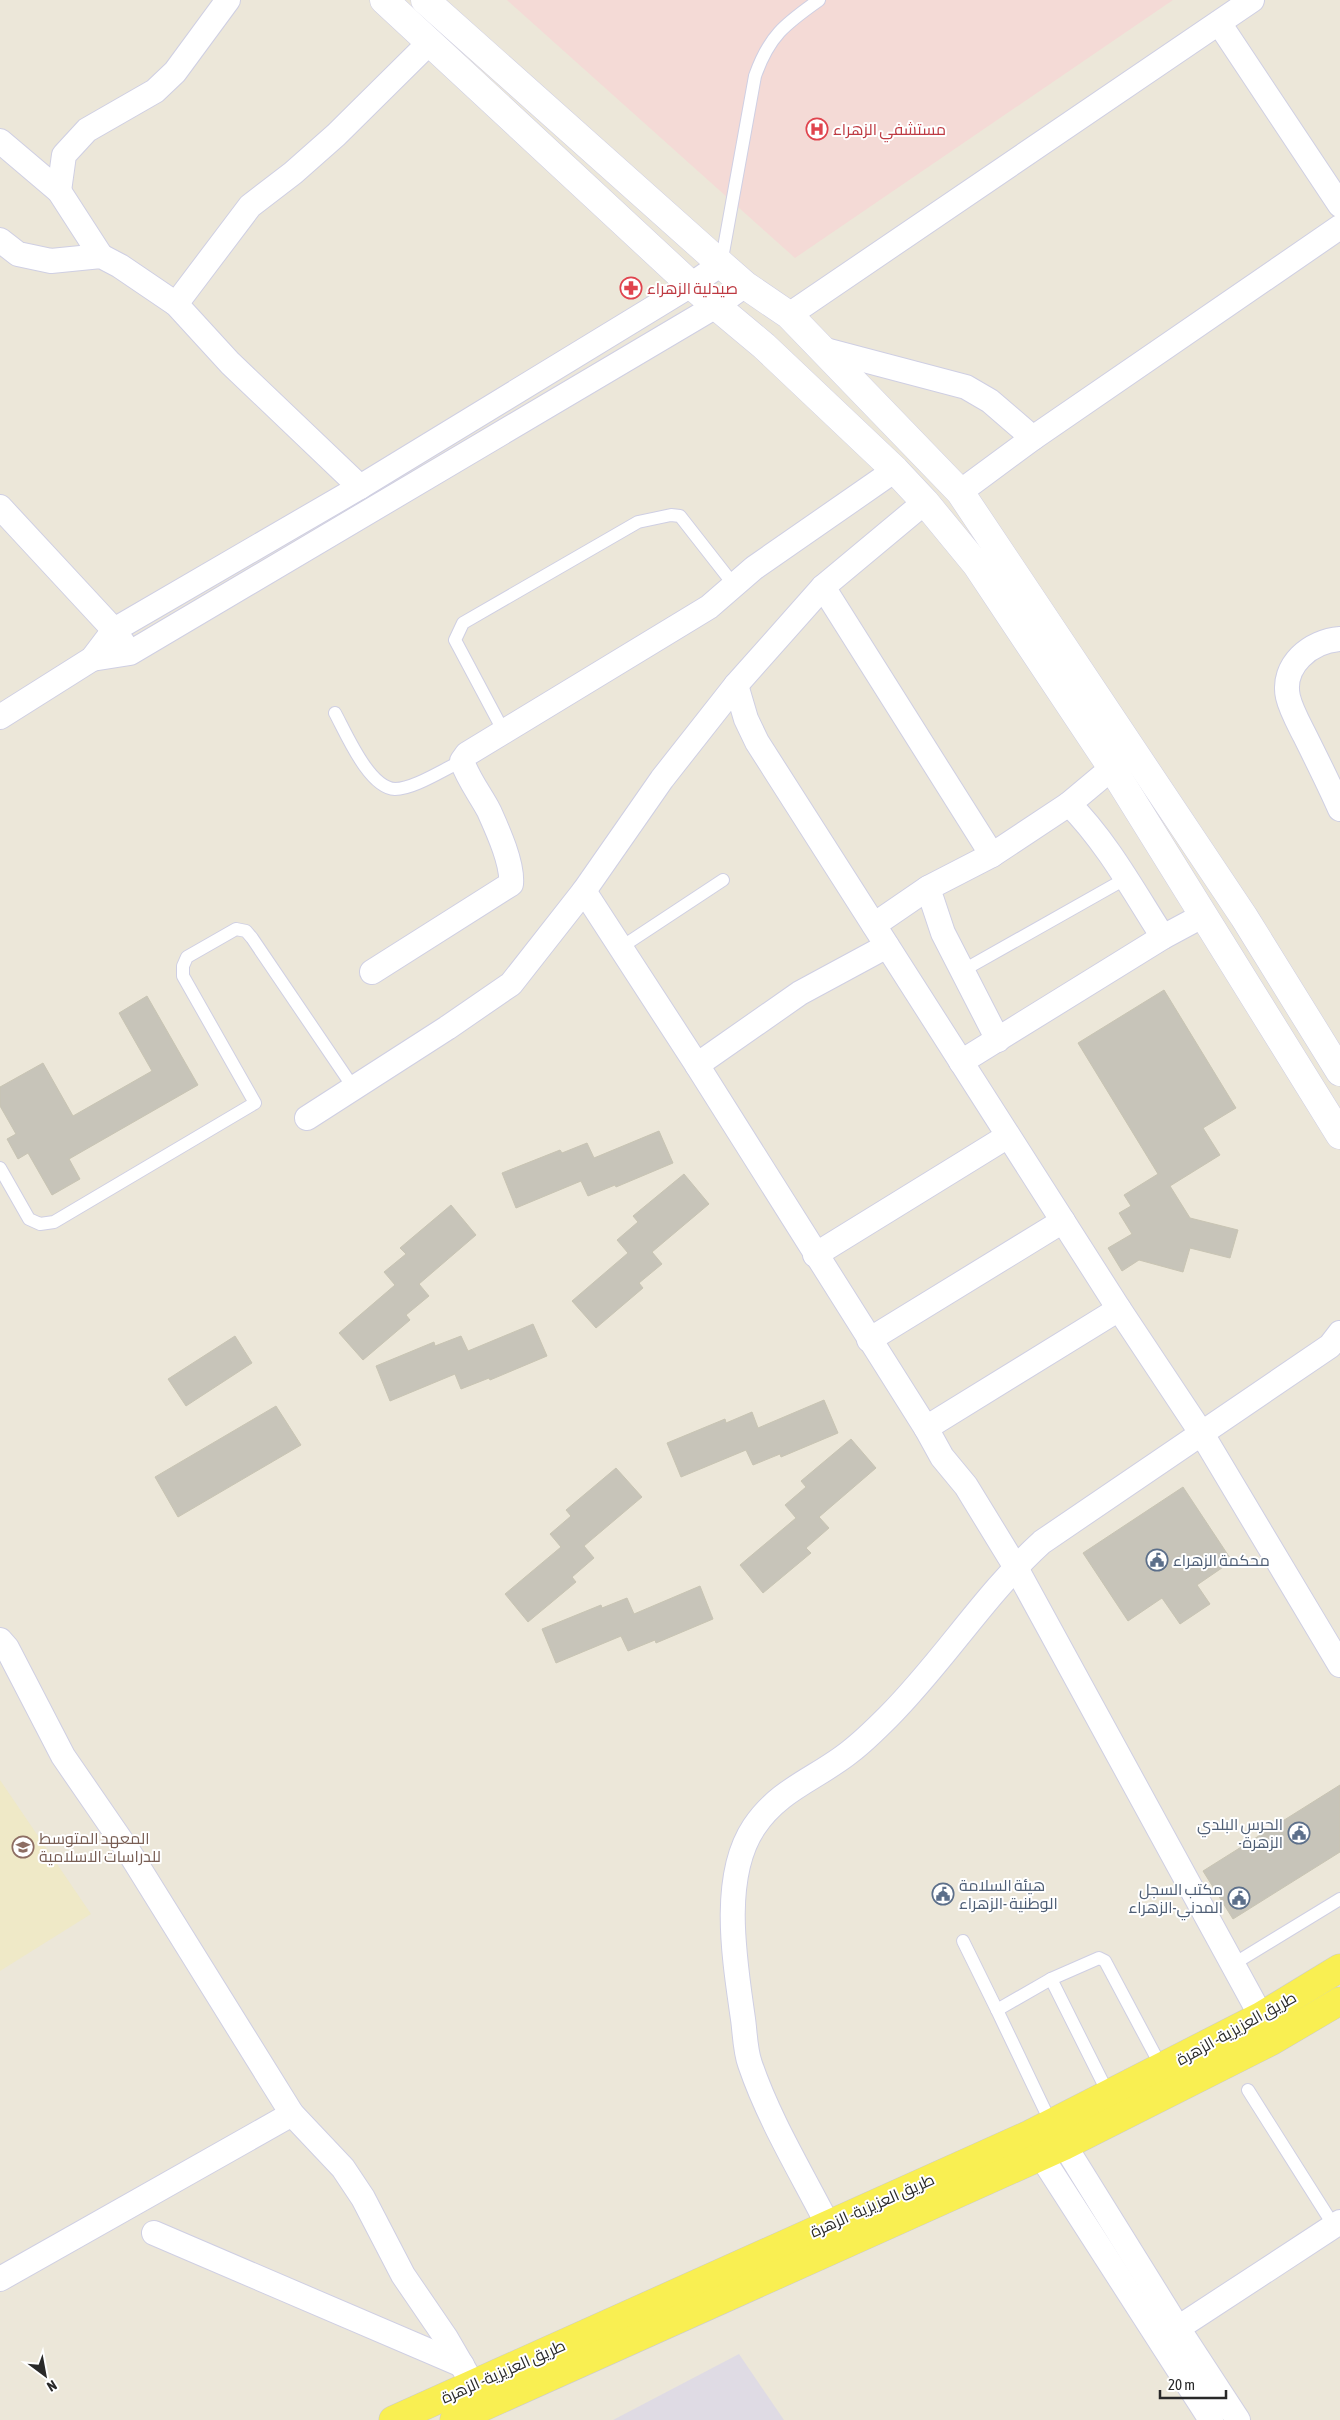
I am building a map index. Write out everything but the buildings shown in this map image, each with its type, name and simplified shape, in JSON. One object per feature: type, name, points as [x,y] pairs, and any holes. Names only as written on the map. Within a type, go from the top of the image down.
[{"type":"main road","name":"طريق العزيزية- الزهرة","points":[[454,2420],[473,2385],[828,2225],[1046,2140],[1109,2095],[1260,2016],[1340,1968]]},
{"type":"main road","name":"طريق العزيزية- الزهرة","points":[[393,2420],[1272,2041],[1340,2001]]},
{"type":"street","points":[[21,158],[48,160],[64,155],[87,130],[155,91],[175,72],[228,0]]},
{"type":"street","points":[[384,0],[691,285],[764,346],[895,470],[925,502],[976,564],[1112,768],[1340,1135]]},
{"type":"street","points":[[424,0],[745,285],[789,315],[960,492],[1244,917],[1337,1061]]},
{"type":"street","points":[[789,315],[1252,0]]},
{"type":"street","points":[[1219,22],[1340,205]]},
{"type":"street","points":[[176,304],[250,206],[293,173],[336,135],[430,42]]},
{"type":"street","points":[[0,141],[59,191],[101,256],[120,266],[176,304],[230,363],[360,487]]},
{"type":"street","points":[[59,191],[64,155]]},
{"type":"street","points":[[960,492],[1033,438],[1340,227]]},
{"type":"street","points":[[0,240],[18,254],[51,261],[101,256]]},
{"type":"street","points":[[0,717],[92,658],[114,630],[360,487],[691,285],[721,264]]},
{"type":"street","points":[[92,658],[130,653],[716,306],[745,285]]},
{"type":"street","points":[[822,349],[966,387],[990,401],[1033,438]]},
{"type":"street","points":[[372,972],[511,884],[512,872],[489,811],[465,771],[462,760],[467,754],[709,607],[754,568],[895,470]]},
{"type":"street","points":[[307,1118],[447,1028],[511,984],[584,891],[662,779],[736,685],[823,587],[925,502]]},
{"type":"street","points":[[0,507],[114,630],[130,653]]},
{"type":"street","points":[[823,587],[992,855]]},
{"type":"street","points":[[1340,639],[1329,640],[1306,651],[1293,664],[1287,684],[1288,698],[1294,713],[1340,809]]},
{"type":"street","points":[[736,685],[746,719],[757,742],[1119,1309],[1202,1434],[1340,1665]]},
{"type":"street","points":[[874,925],[928,888],[992,855],[1069,804],[1112,768]]},
{"type":"street","points":[[1069,804],[1086,820],[1163,938]]},
{"type":"street","points":[[928,888],[943,933],[998,1040]]},
{"type":"street","points":[[584,891],[697,1065],[815,1255],[926,1428],[942,1457],[966,1486],[1016,1566],[1260,2016]]},
{"type":"street","points":[[961,1062],[1163,938],[1204,915]]},
{"type":"street","points":[[697,1065],[800,993],[887,946]]},
{"type":"street","points":[[815,1255],[1008,1136]]},
{"type":"street","points":[[869,1340],[1063,1221]]},
{"type":"street","points":[[926,1428],[1119,1309]]},
{"type":"street","points":[[828,2225],[765,2104],[749,2061],[737,1975],[734,1886],[739,1856],[754,1827],[779,1798],[850,1752],[906,1698],[1016,1566],[1042,1542],[1337,1341]]},
{"type":"street","points":[[0,1640],[7,1648],[63,1756],[128,1852],[292,2114],[343,2168],[363,2198],[403,2275],[473,2385]]},
{"type":"street","points":[[0,2279],[292,2114]]},
{"type":"street","points":[[1046,2140],[1178,2328],[1238,2420]]},
{"type":"street","points":[[1046,2140],[1211,2420]]},
{"type":"street","points":[[1178,2328],[1337,2224]]},
{"type":"street","points":[[154,2233],[473,2385]]},
{"type":"lane","points":[[721,264],[755,76],[764,52],[786,24],[819,0]]},
{"type":"lane","points":[[504,732],[455,640],[463,624],[638,522],[671,515],[680,516],[734,585]]},
{"type":"lane","points":[[335,713],[369,772],[384,786],[396,789],[417,783],[462,760]]},
{"type":"lane","points":[[962,971],[1125,879]]},
{"type":"lane","points":[[620,948],[723,880]]},
{"type":"lane","points":[[0,1168],[29,1218],[40,1224],[54,1222],[255,1103],[183,976],[183,966],[187,957],[236,929],[246,932],[252,938],[353,1087]]},
{"type":"lane","points":[[1232,1965],[1340,1899]]},
{"type":"lane","points":[[962,1941],[997,2010],[1046,2140]]},
{"type":"lane","points":[[997,2010],[1051,1979],[1099,1958],[1105,1961],[1112,1969],[1162,2068]]},
{"type":"lane","points":[[1051,1979],[1109,2095]]},
{"type":"lane","points":[[1248,2090],[1337,2224]]},
{"type":"shaded area","name":"مستشفي الزهراء","points":[[507,0],[1173,0],[795,258]]},
{"type":"shaded area","name":"المعهد المتوسط للدراسات الاسلامية","points":[[0,1780],[91,1914],[0,1971]]},
{"type":"shaded area","points":[[739,2354],[784,2420],[613,2420]]},
{"type":"place","name":"مستشفي الزهراء","points":[[817,129]]},
{"type":"place","name":"صيدلية الزهراء","points":[[631,288]]},
{"type":"place","name":"محكمة الزهراء","points":[[1157,1560]]},
{"type":"place","name":"الحرس البلدي -الزهرة","points":[[1299,1833]]},
{"type":"place","name":"المعهد المتوسط للدراسات الاسلامية","points":[[23,1847]]},
{"type":"place","name":"هيئة السلامة الوطنية -الزهراء","points":[[943,1894]]},
{"type":"place","name":"مكتب السجل المدني-الزهراء","points":[[1239,1898]]}]
